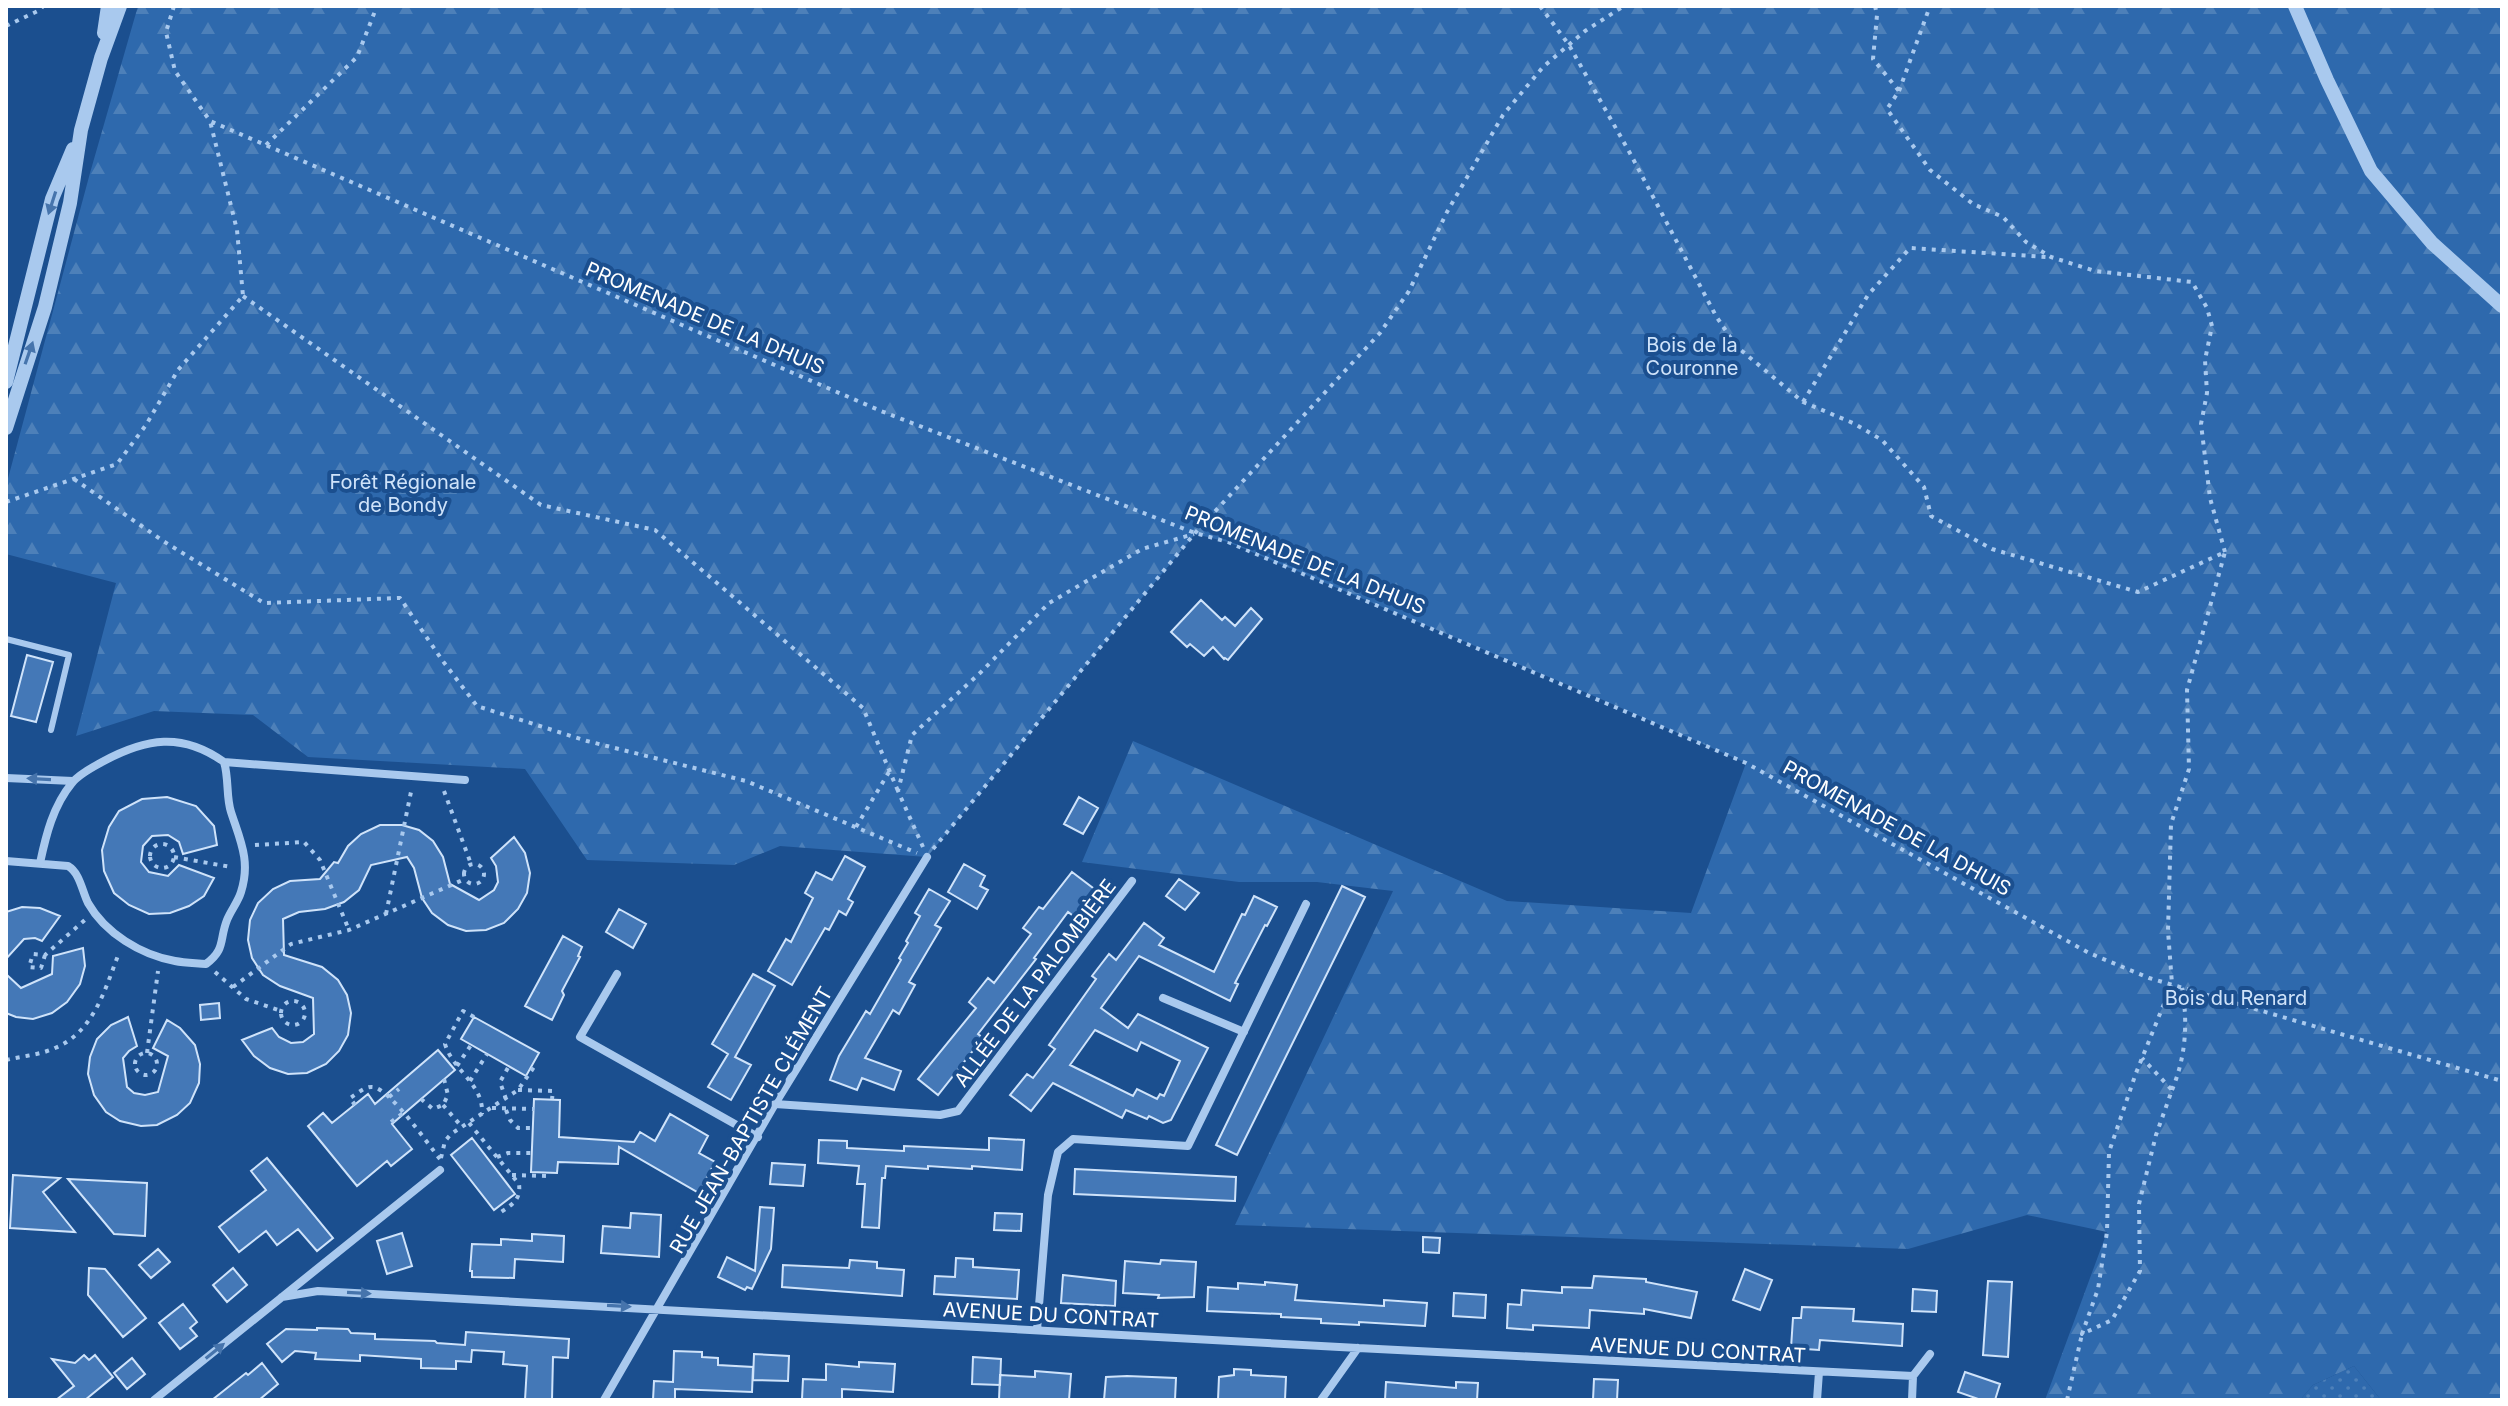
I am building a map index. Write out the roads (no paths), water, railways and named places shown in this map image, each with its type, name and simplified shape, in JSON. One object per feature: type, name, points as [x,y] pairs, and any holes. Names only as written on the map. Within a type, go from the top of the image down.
[{"type":"street","points":[[101,58],[108,6]]},
{"type":"street","points":[[6,428],[45,307],[70,203],[81,130],[101,58],[120,6]]},
{"type":"street","points":[[2295,6],[2371,171],[2432,243],[2502,306]]},
{"type":"street","points":[[6,382],[52,199],[81,130]]},
{"type":"street","points":[[40,863],[49,824],[73,781],[115,755],[152,743],[172,741],[194,745],[224,762],[465,780]]},
{"type":"street","points":[[6,861],[68,866],[75,870],[100,920],[124,940],[160,957],[206,964],[217,955],[223,943],[226,923],[242,889],[245,870],[240,832],[230,810],[224,762]]},
{"type":"street","points":[[6,778],[73,781]]},
{"type":"street","name":"RUE JEAN-BAPTISTE CLÉMENT","points":[[604,1400],[775,1104],[927,857]]},
{"type":"street","name":"ALLÉE DE LA PALOMBIÈRE","points":[[775,1104],[940,1115],[958,1111],[1132,881]]},
{"type":"street","points":[[1037,1330],[1048,1195],[1058,1152],[1073,1139],[1188,1146],[1306,904]]},
{"type":"street","points":[[617,974],[580,1037],[758,1137]]},
{"type":"street","points":[[1163,998],[1244,1032]]},
{"type":"street","points":[[154,1400],[440,1170]]},
{"type":"street","name":"AVENUE DU CONTRAT","points":[[282,1297],[318,1291],[1913,1376]]},
{"type":"street","points":[[1321,1400],[1358,1348]]},
{"type":"street","points":[[1912,1400],[1913,1376],[1930,1354]]},
{"type":"street","name":"AVENUE DU CONTRAT","points":[[1817,1400],[1819,1372]]},
{"type":"lane","points":[[6,639],[69,655],[51,730]]},
{"type":"park label","name":"Bois de la Couronne","points":[[1692,356]]},
{"type":"park label","name":"Forêt Régionale de Bondy","points":[[403,494]]},
{"type":"park label","name":"Bois du Renard","points":[[2236,998]]}]
